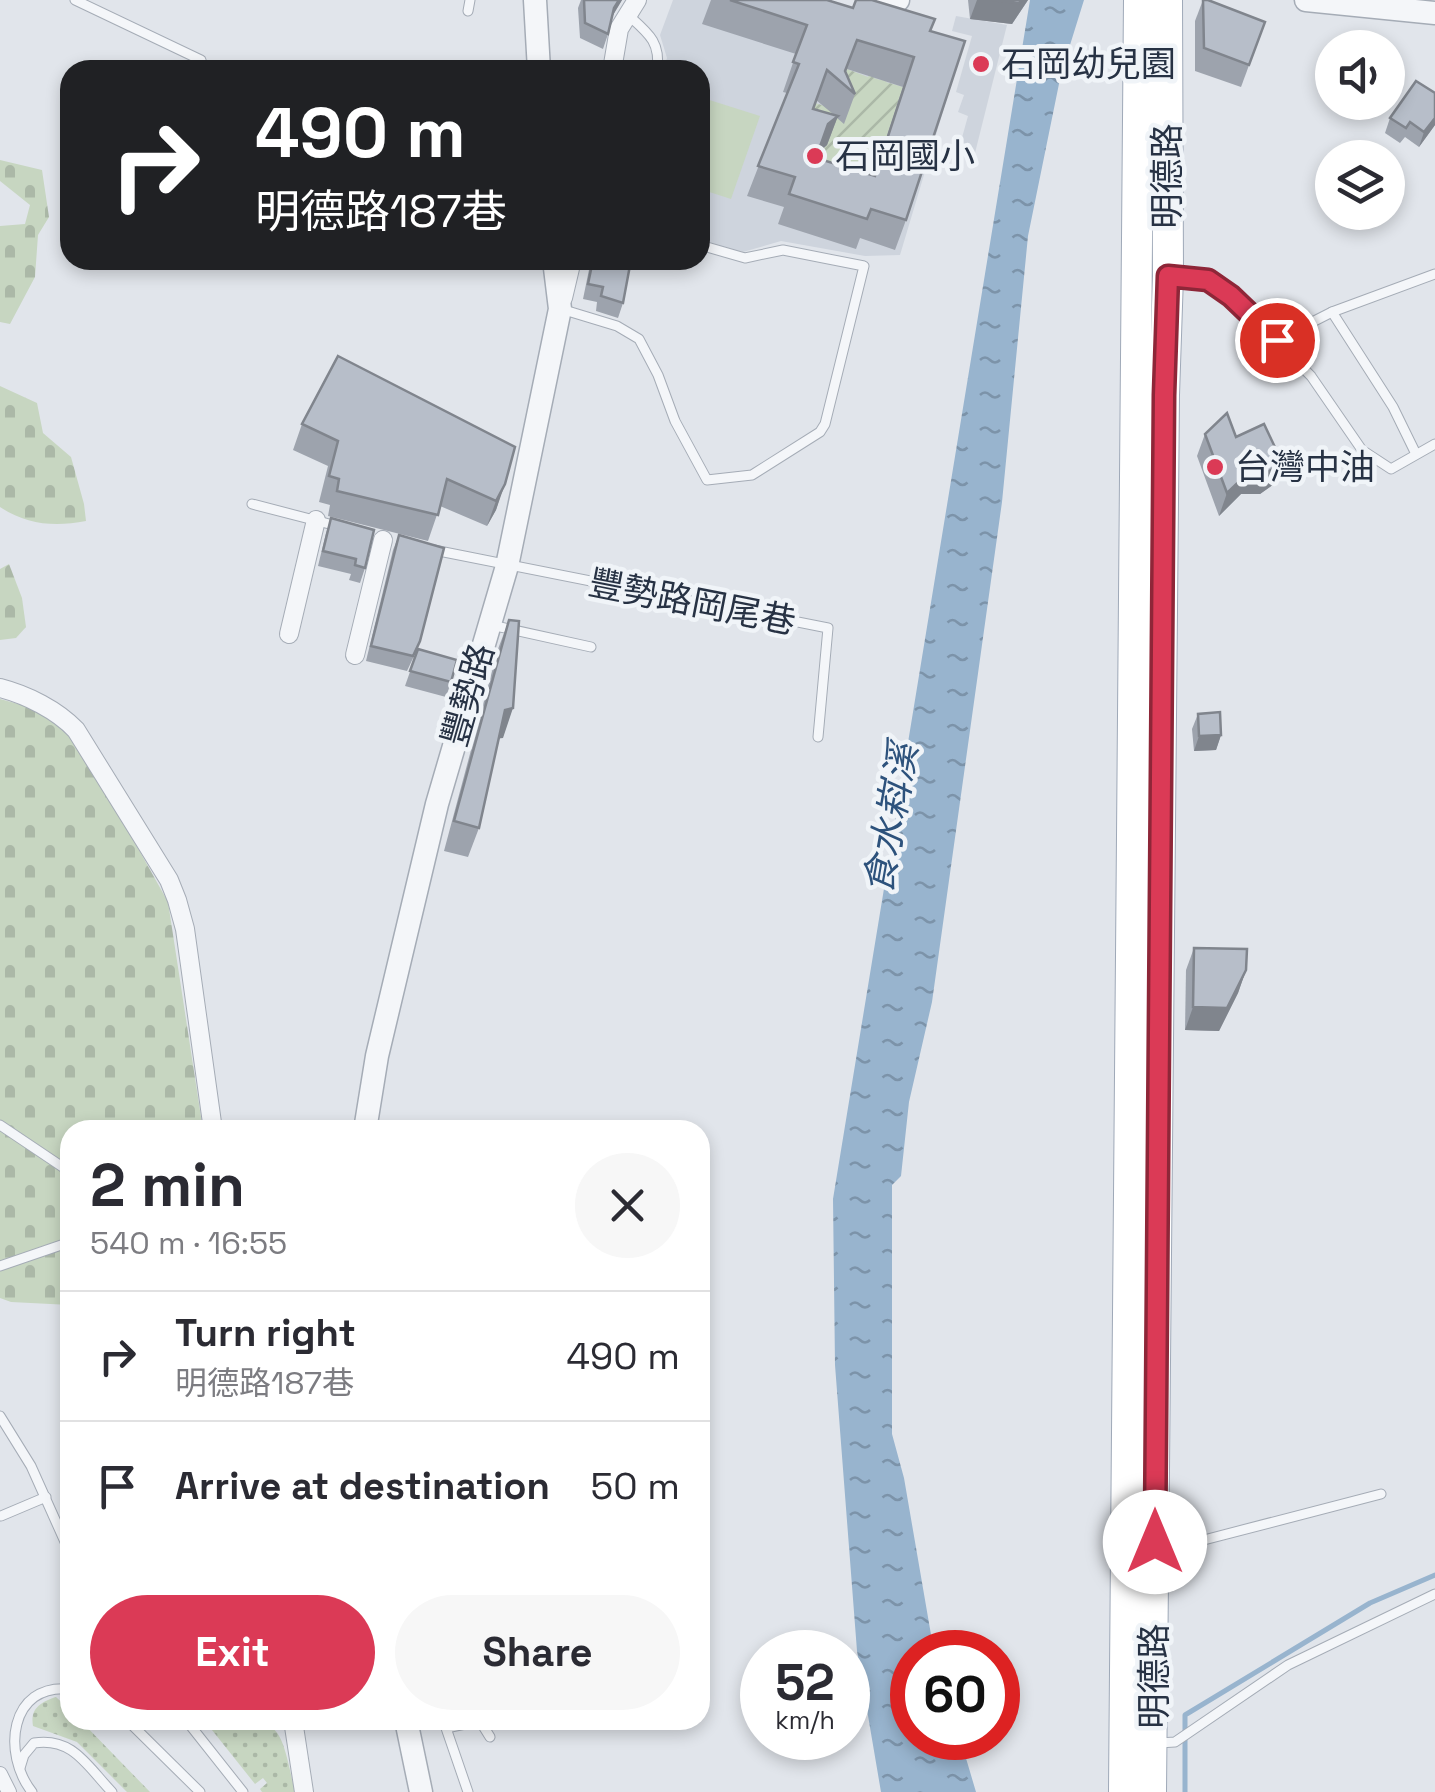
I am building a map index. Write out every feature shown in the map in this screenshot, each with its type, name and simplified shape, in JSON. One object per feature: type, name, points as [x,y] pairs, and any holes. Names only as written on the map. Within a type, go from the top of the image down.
[{"type":"main road","name":"明德路","points":[[1124,1792],[1140,1742],[1155,1542],[1149,572],[1139,0]]},
{"type":"main road","name":"明德路","points":[[1151,1792],[1140,1742],[1149,572],[1168,276],[1167,0]]},
{"type":"street","points":[[536,0],[539,60]]},
{"type":"street","points":[[882,0],[898,0]]},
{"type":"street","points":[[1306,0],[1435,13]]},
{"type":"street","points":[[614,60],[619,29],[633,8]]},
{"type":"street","name":"豐勢路","points":[[366,1120],[377,1056],[437,804],[507,566],[560,309],[555,270]]},
{"type":"street","points":[[560,309],[570,270]]},
{"type":"street","points":[[290,634],[316,520]]},
{"type":"street","points":[[355,655],[384,539]]},
{"type":"street","points":[[0,688],[14,691],[64,717],[76,730],[168,880],[186,929],[212,1120]]},
{"type":"street","points":[[295,1730],[304,1792]]},
{"type":"street","points":[[408,1730],[420,1792]]},
{"type":"street","points":[[0,1774],[9,1792]]},
{"type":"lane","points":[[75,0],[200,60]]},
{"type":"lane","points":[[633,8],[655,40],[658,60]]},
{"type":"lane","points":[[560,309],[617,326],[639,339],[675,421],[707,480],[752,475],[820,432],[825,424],[864,266],[783,250],[745,258],[710,248]]},
{"type":"lane","points":[[1277,340],[1332,312],[1435,274]]},
{"type":"lane","points":[[1168,276],[1208,280],[1231,296],[1311,376],[1362,450],[1391,468],[1435,444]]},
{"type":"lane","points":[[1332,312],[1393,407],[1416,454]]},
{"type":"lane","points":[[252,504],[350,530]]},
{"type":"lane","points":[[419,547],[507,566]]},
{"type":"lane","name":"豐勢路岡尾巷","points":[[507,566],[828,628],[818,737]]},
{"type":"lane","points":[[488,625],[590,647]]},
{"type":"lane","points":[[0,1125],[60,1165]]},
{"type":"lane","points":[[0,1266],[60,1245]]},
{"type":"lane","points":[[0,1416],[60,1530]]},
{"type":"lane","points":[[1155,1542],[1200,1541],[1382,1494]]},
{"type":"lane","points":[[1,1516],[46,1497]]},
{"type":"lane","points":[[1140,1742],[1175,1742],[1288,1665],[1435,1594]]},
{"type":"lane","points":[[32,1792],[19,1771],[13,1740],[22,1708],[38,1692],[60,1691]]},
{"type":"lane","points":[[136,1730],[200,1792]]},
{"type":"lane","points":[[194,1730],[243,1792]]},
{"type":"lane","points":[[447,1730],[468,1792]]},
{"type":"lane","points":[[486,1730],[490,1737]]},
{"type":"lane","points":[[19,1771],[24,1755],[34,1743],[65,1744],[112,1792]]},
{"type":"shaded area","name":"石岡國小","points":[[673,0],[811,0],[900,40],[959,58],[900,255],[865,256],[781,241],[743,252],[710,244],[710,60],[666,60],[660,35]]},
{"type":"shaded area","name":"石岡幼兒園","points":[[956,16],[1007,25],[974,157],[958,152],[968,116],[958,112],[964,95],[956,92],[972,36],[952,31]]},
{"type":"green space","points":[[847,69],[868,77],[870,71],[880,80],[887,76],[886,82],[903,87],[864,206],[845,201],[802,140],[815,103],[825,106],[834,100]]},
{"type":"green space","points":[[710,100],[760,116],[731,199],[710,192]]},
{"type":"green space","points":[[0,160],[42,170],[49,217],[38,235],[35,277],[10,324],[0,322],[0,226],[25,224],[30,205],[0,181]]},
{"type":"green space","points":[[0,386],[37,403],[43,433],[71,457],[86,521],[42,523],[20,518],[0,507]]},
{"type":"green space","points":[[9,564],[22,598],[26,627],[16,638],[0,640],[0,569]]},
{"type":"green space","points":[[0,699],[37,709],[77,739],[168,902],[201,1120],[60,1120],[60,1304],[0,1298]]},
{"type":"green space","points":[[56,1697],[60,1701],[60,1730],[90,1730],[150,1792],[127,1792],[77,1742],[33,1726],[33,1715],[45,1701]]},
{"type":"green space","points":[[212,1730],[274,1730],[279,1736],[295,1792],[262,1792],[260,1789],[267,1783],[263,1778],[255,1784]]},
{"type":"water","points":[[1030,0],[1084,0],[1061,74],[1028,236],[1002,502],[932,1002],[909,1102],[901,1176],[892,1185],[892,1434],[904,1478],[930,1630],[890,1630],[890,1760],[967,1760],[976,1792],[881,1792],[870,1727],[870,1630],[855,1630],[835,1365],[833,1199]]},
{"type":"building","points":[[584,0],[619,0],[608,34],[585,23]]},
{"type":"building","points":[[730,0],[827,0],[853,8],[856,0],[872,0],[935,19],[930,31],[965,41],[906,220],[871,209],[867,219],[789,194],[795,177],[758,166],[799,64],[793,62],[807,25]],"holes":[[[857,40],[914,57],[875,176],[816,158],[828,124],[838,116],[813,109],[827,70],[855,94],[845,71]]]},
{"type":"building","points":[[1203,0],[1265,22],[1249,65],[1204,48]]},
{"type":"building","points":[[1416,81],[1435,93],[1435,118],[1424,132],[1410,122],[1406,128],[1393,120],[1405,120],[1405,97]]},
{"type":"building","points":[[591,270],[629,270],[623,303],[601,296],[603,287],[588,284]]},
{"type":"building","points":[[338,356],[515,447],[496,501],[447,479],[438,515],[337,491],[339,479],[329,476],[338,441],[302,424]]},
{"type":"building","points":[[1227,413],[1236,437],[1264,424],[1282,462],[1268,472],[1249,472],[1227,493],[1205,434]]},
{"type":"building","points":[[331,518],[374,530],[365,568],[355,565],[356,559],[323,551]]},
{"type":"building","points":[[399,535],[444,548],[413,656],[371,646]]},
{"type":"building","points":[[509,620],[519,621],[513,708],[505,710],[479,828],[454,821]]},
{"type":"building","points":[[418,649],[457,660],[451,682],[410,671]]},
{"type":"building","points":[[1220,712],[1221,735],[1199,736],[1198,714]]},
{"type":"building","points":[[1194,948],[1247,949],[1246,970],[1227,1008],[1193,1007]]},
{"type":"waterway","points":[[1185,1792],[1185,1715],[1370,1603],[1435,1575]]},
{"type":"place","name":"石岡幼兒園","points":[[981,64]]},
{"type":"place","name":"石岡國小","points":[[815,156]]},
{"type":"place","name":"台灣中油","points":[[1215,467]]},
{"type":"route","points":[[1155,1542],[1168,276],[1208,280],[1231,296],[1277,340]]},
{"type":"water label","name":"食水嵙溪","points":[[891,819]]}]
